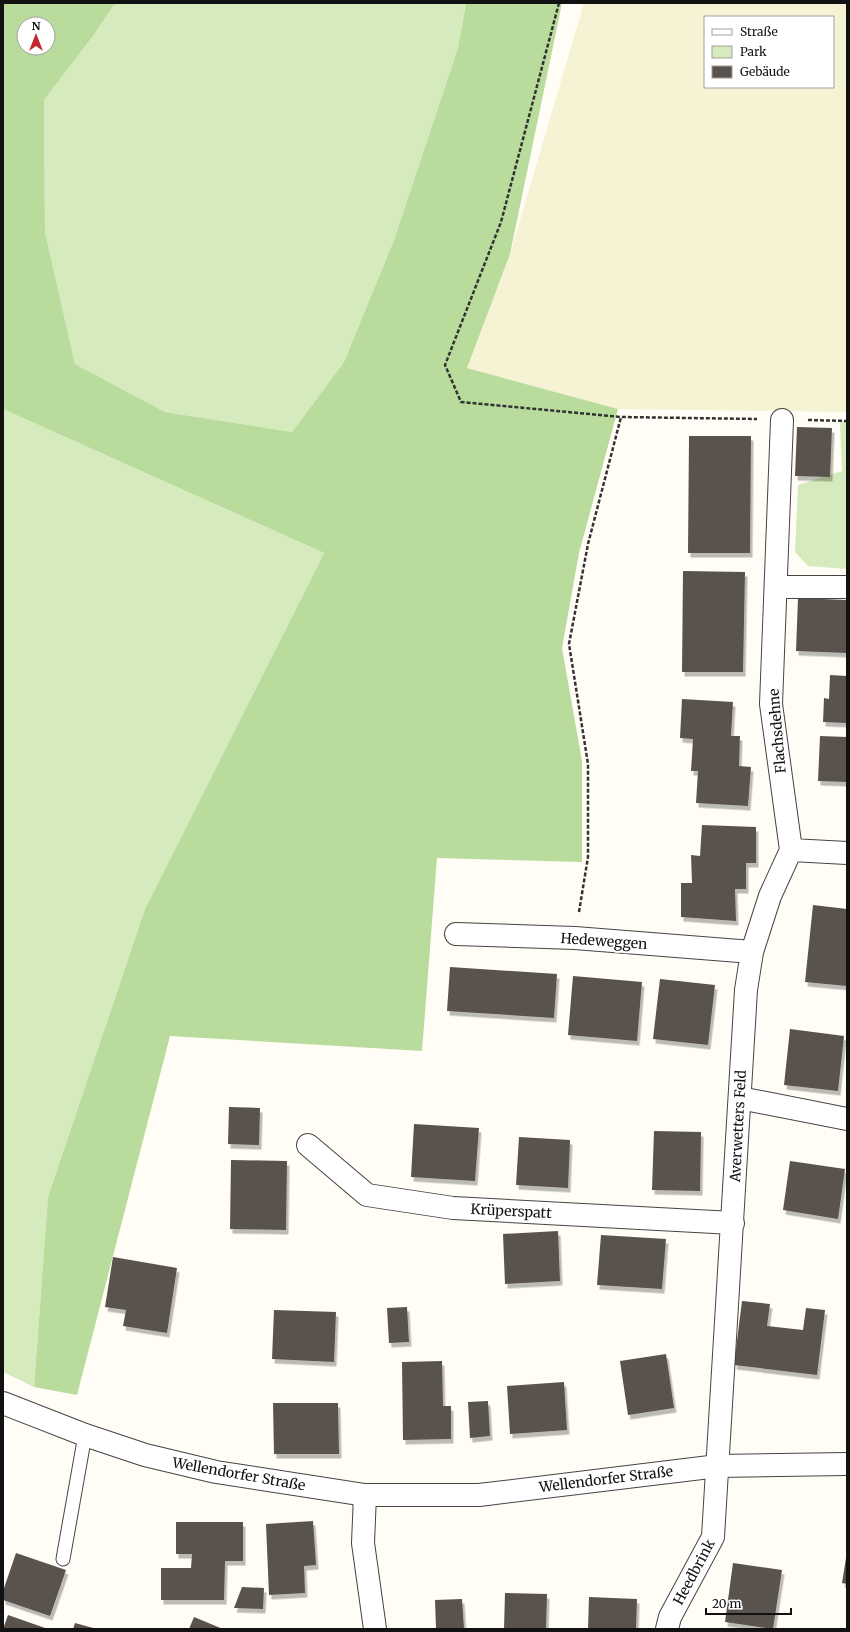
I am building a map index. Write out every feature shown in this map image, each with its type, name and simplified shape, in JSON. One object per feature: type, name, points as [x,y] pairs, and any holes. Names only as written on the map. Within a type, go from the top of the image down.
[{"type":"street","name":"Flachsdehne","points":[[782,420],[771,704],[791,850]]},
{"type":"street","points":[[776,587],[847,587]]},
{"type":"street","points":[[791,850],[847,853]]},
{"type":"street","name":"Averwetters Feld","points":[[718,1466],[746,990],[752,952],[770,896],[791,850]]},
{"type":"street","name":"Hedeweggen","points":[[456,934],[575,938],[752,952]]},
{"type":"street","points":[[740,1098],[847,1119]]},
{"type":"street","name":"Krüperspatt","points":[[308,1145],[368,1195],[453,1208],[733,1223]]},
{"type":"street","name":"Wellendorfer Straße","points":[[3,1403],[85,1435],[145,1455],[216,1472],[365,1495],[479,1495],[718,1466],[847,1464]]},
{"type":"street","name":"Heedbrink","points":[[667,1629],[670,1617],[713,1537],[718,1466]]},
{"type":"street","points":[[365,1495],[363,1543],[375,1629]]},
{"type":"lane","points":[[63,1559],[85,1435]]},
{"type":"path","points":[[560,3],[501,222],[445,365],[461,402],[621,417],[847,421]]},
{"type":"path","points":[[575,938],[588,857],[588,764],[569,644],[588,544],[621,417]]},
{"type":"shaded area","points":[[584,3],[847,3],[847,412],[618,409],[466,368],[510,254]]},
{"type":"green space","points":[[3,3],[115,3],[93,36],[44,100],[45,232],[75,364],[165,412],[292,432],[344,362],[394,240],[458,48],[466,3],[562,3],[510,254],[467,368],[618,409],[579,553],[562,648],[582,761],[582,862],[437,858],[422,1051],[170,1036],[77,1395],[34,1387],[48,1197],[145,909],[324,553],[3,409]]},
{"type":"green space","points":[[115,3],[466,3],[458,48],[394,240],[344,362],[292,432],[165,412],[75,364],[45,232],[44,100],[93,36]]},
{"type":"green space","points":[[3,409],[324,553],[145,909],[48,1197],[34,1387],[3,1372]]},
{"type":"green space","points":[[840,421],[847,421],[847,569],[808,566],[795,552],[798,485],[842,471]]},
{"type":"building","points":[[797,427],[832,428],[830,477],[795,476]]},
{"type":"building","points":[[689,436],[751,436],[750,553],[688,553]]},
{"type":"building","points":[[683,571],[745,572],[743,672],[682,672]]},
{"type":"building","points":[[798,598],[847,600],[847,653],[796,651]]},
{"type":"building","points":[[830,675],[847,676],[847,723],[823,722],[824,698],[829,699]]},
{"type":"building","points":[[682,699],[733,702],[731,736],[740,736],[739,766],[751,767],[748,806],[696,803],[698,771],[691,771],[693,739],[680,738]]},
{"type":"building","points":[[820,736],[847,737],[847,782],[818,781]]},
{"type":"building","points":[[702,825],[756,827],[756,863],[746,863],[746,889],[735,889],[736,921],[681,917],[681,883],[692,883],[691,855],[700,856]]},
{"type":"building","points":[[813,905],[847,909],[847,986],[805,982]]},
{"type":"building","points":[[450,967],[557,974],[554,1018],[447,1011]]},
{"type":"building","points":[[573,976],[642,982],[637,1041],[568,1035]]},
{"type":"building","points":[[660,979],[715,985],[708,1045],[653,1039]]},
{"type":"building","points":[[790,1029],[844,1036],[838,1091],[784,1085]]},
{"type":"building","points":[[229,1107],[260,1108],[259,1145],[228,1144]]},
{"type":"building","points":[[414,1124],[479,1128],[475,1181],[411,1177]]},
{"type":"building","points":[[654,1131],[701,1132],[700,1191],[652,1190]]},
{"type":"building","points":[[519,1137],[570,1140],[568,1188],[516,1185]]},
{"type":"building","points":[[231,1160],[287,1161],[286,1230],[230,1229]]},
{"type":"building","points":[[790,1161],[845,1169],[838,1219],[783,1210]]},
{"type":"building","points":[[558,1231],[560,1281],[505,1284],[503,1234]]},
{"type":"building","points":[[601,1235],[666,1239],[662,1289],[597,1285]]},
{"type":"building","points":[[113,1257],[177,1268],[167,1333],[123,1326],[126,1310],[105,1307]]},
{"type":"building","points":[[742,1301],[770,1304],[767,1326],[803,1330],[806,1308],[825,1310],[817,1375],[734,1365]]},
{"type":"building","points":[[407,1307],[409,1342],[389,1343],[387,1308]]},
{"type":"building","points":[[274,1310],[336,1312],[334,1362],[272,1359]]},
{"type":"building","points":[[666,1354],[674,1408],[628,1415],[620,1361]]},
{"type":"building","points":[[442,1361],[443,1406],[451,1406],[451,1439],[403,1440],[402,1362]]},
{"type":"building","points":[[564,1382],[567,1430],[510,1434],[507,1386]]},
{"type":"building","points":[[488,1401],[490,1436],[470,1438],[468,1402]]},
{"type":"building","points":[[273,1403],[338,1403],[339,1454],[274,1454]]},
{"type":"building","points":[[313,1521],[316,1565],[304,1566],[305,1593],[269,1595],[266,1524]]},
{"type":"building","points":[[176,1522],[243,1522],[243,1561],[225,1561],[224,1600],[161,1600],[161,1568],[191,1568],[192,1554],[176,1554]]},
{"type":"building","points":[[16,1553],[66,1570],[50,1616],[3,1600],[3,1591]]},
{"type":"building","points":[[847,1558],[847,1584],[842,1583]]},
{"type":"building","points":[[733,1563],[782,1570],[773,1629],[725,1622]]},
{"type":"building","points":[[242,1587],[264,1588],[263,1609],[234,1608]]},
{"type":"building","points":[[505,1593],[547,1594],[546,1629],[504,1629]]},
{"type":"building","points":[[589,1597],[637,1599],[636,1629],[588,1629]]},
{"type":"building","points":[[462,1599],[464,1629],[436,1629],[435,1600]]},
{"type":"building","points":[[8,1615],[48,1629],[3,1629]]},
{"type":"building","points":[[194,1617],[223,1629],[189,1629]]},
{"type":"building","points":[[75,1623],[97,1629],[73,1629]]}]
